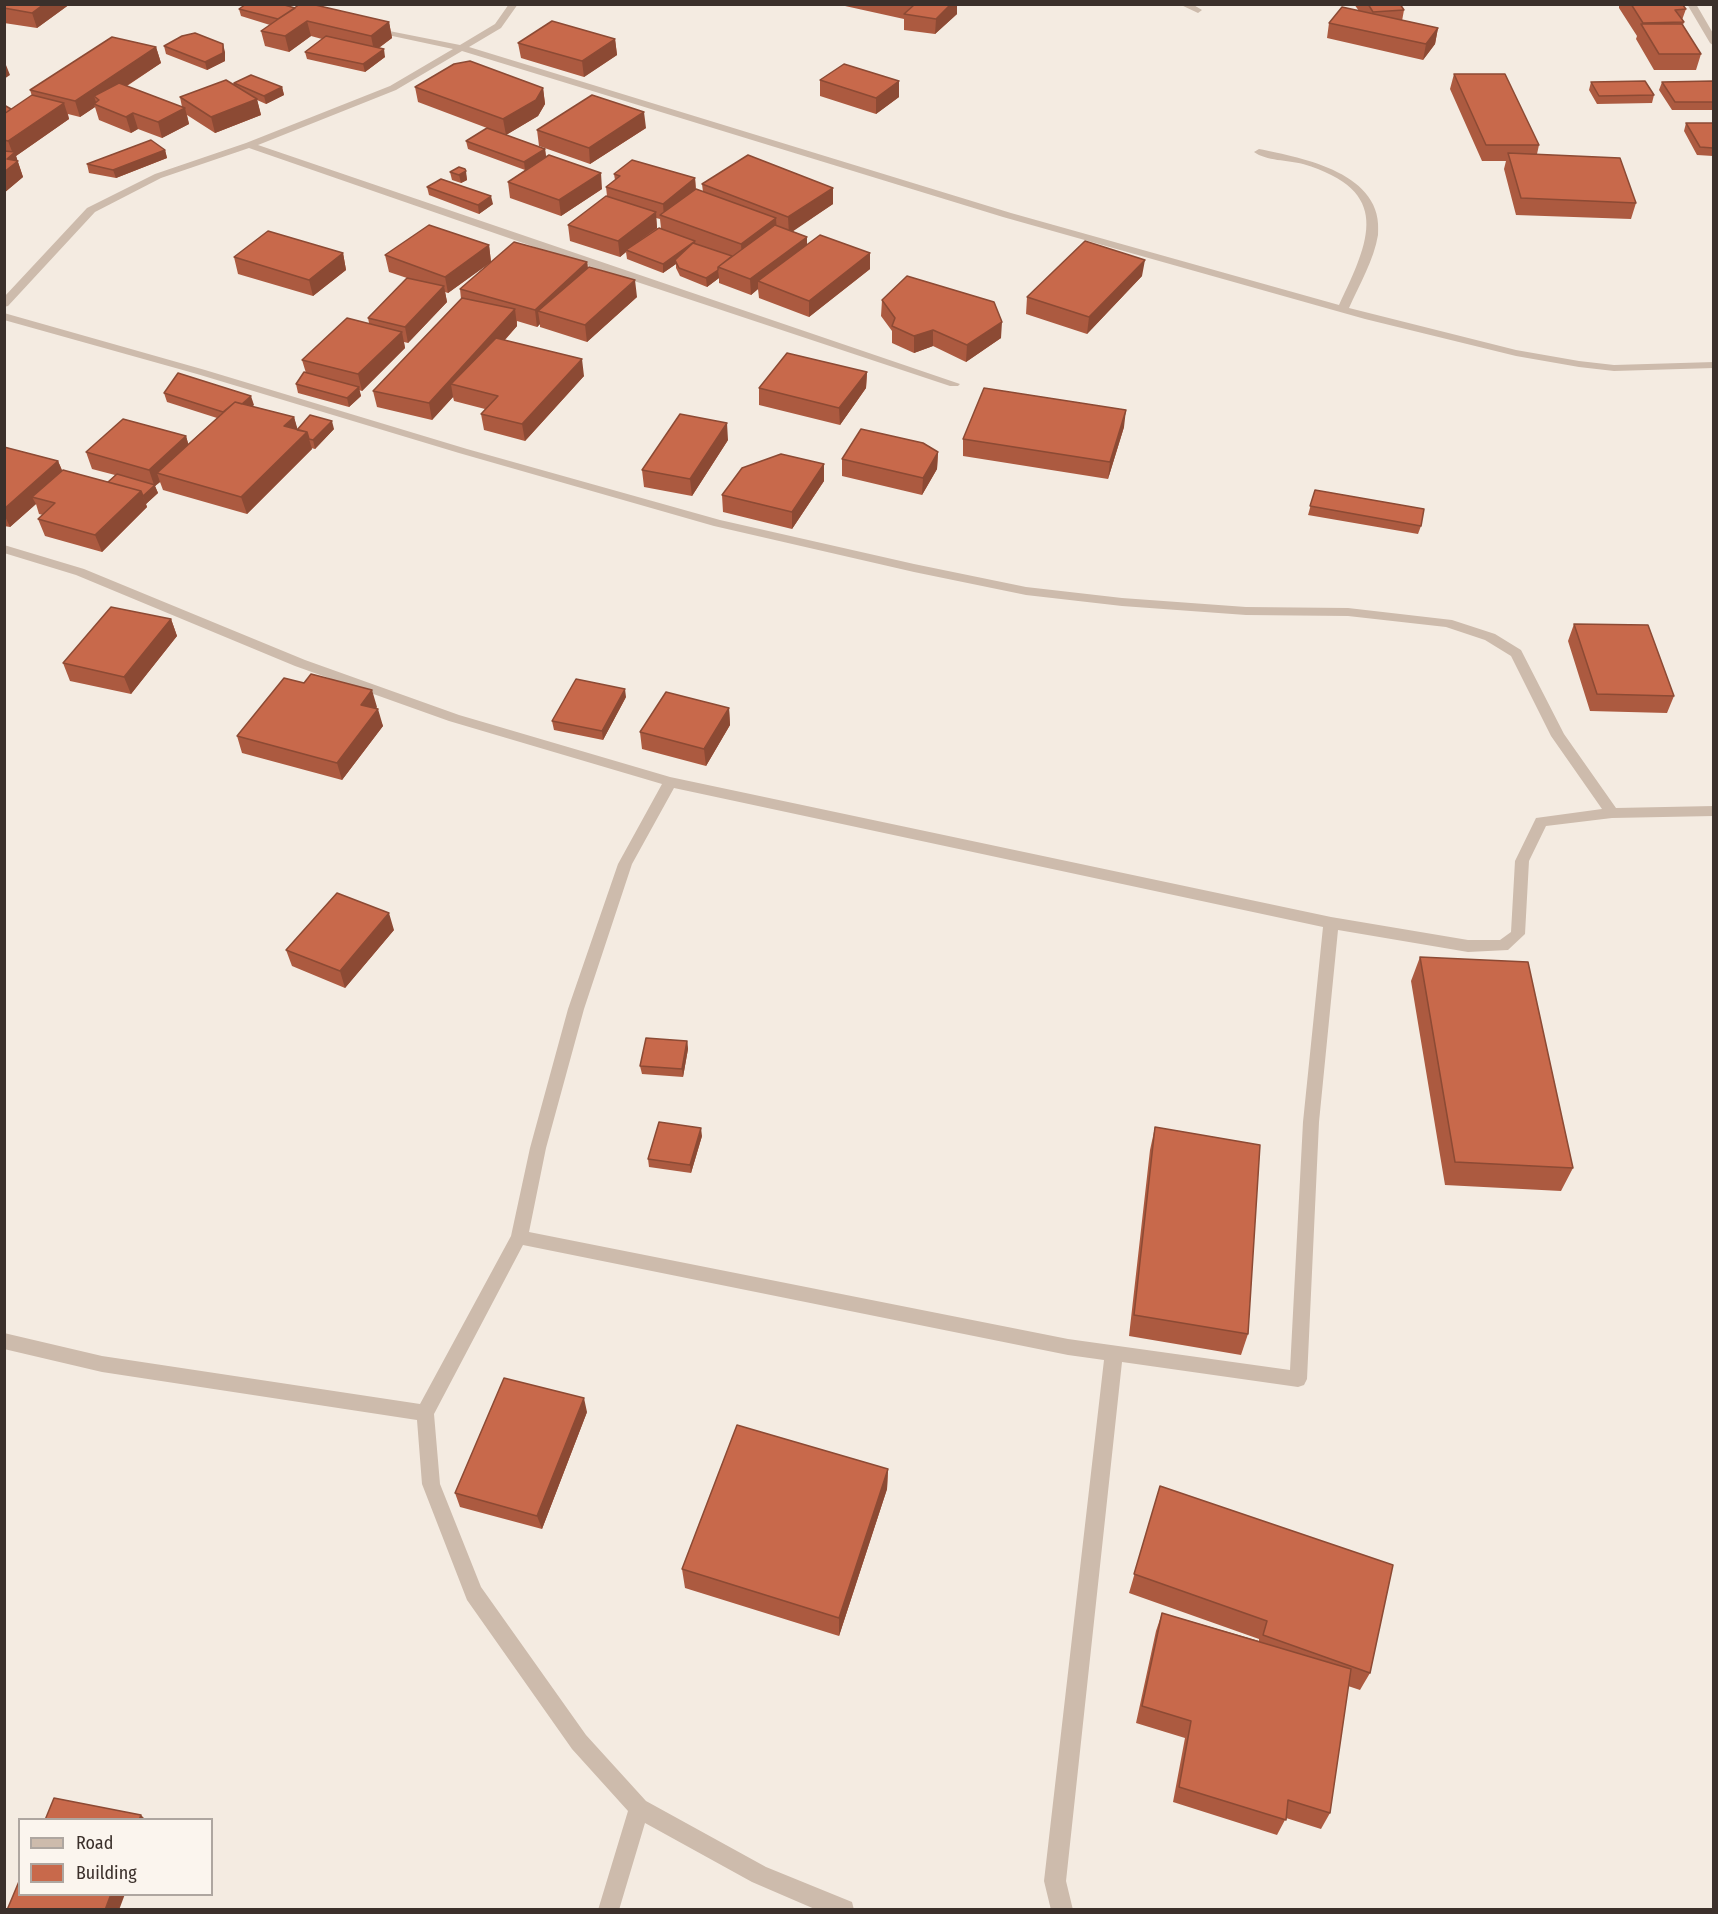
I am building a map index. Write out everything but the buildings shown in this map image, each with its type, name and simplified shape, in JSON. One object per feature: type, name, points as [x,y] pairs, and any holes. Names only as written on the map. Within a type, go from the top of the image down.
[{"type":"street","points":[[4,304],[91,210],[158,176],[249,145],[393,88],[498,26],[514,4]]},
{"type":"street","points":[[1183,4],[1198,10]]},
{"type":"street","points":[[1691,4],[1713,43]]},
{"type":"street","points":[[358,26],[462,48],[953,199],[1343,309],[1516,352],[1579,364],[1614,368],[1713,365]]},
{"type":"street","points":[[249,145],[594,264],[954,384]]},
{"type":"street","points":[[1259,152],[1302,161],[1336,173],[1359,190],[1373,217],[1371,244],[1343,309]]},
{"type":"street","points":[[4,316],[201,372],[463,451],[718,523],[1026,591],[1122,602],[1246,611],[1348,612],[1448,623],[1490,637],[1516,653],[1558,736],[1611,813]]},
{"type":"street","points":[[4,549],[80,572],[300,663],[453,718],[670,782],[1331,923],[1468,946],[1503,946],[1518,934],[1522,861],[1541,822],[1611,813],[1713,811]]},
{"type":"street","points":[[670,782],[625,864],[576,1009],[538,1148],[519,1237],[425,1413],[431,1484],[474,1593],[579,1742],[639,1809],[759,1875],[844,1910]]},
{"type":"street","points":[[519,1237],[1068,1347],[1298,1379],[1311,1122],[1331,923]]},
{"type":"street","points":[[4,1341],[102,1364],[425,1413]]},
{"type":"street","points":[[1062,1910],[1055,1881],[1114,1353]]},
{"type":"street","points":[[608,1910],[639,1809]]}]
